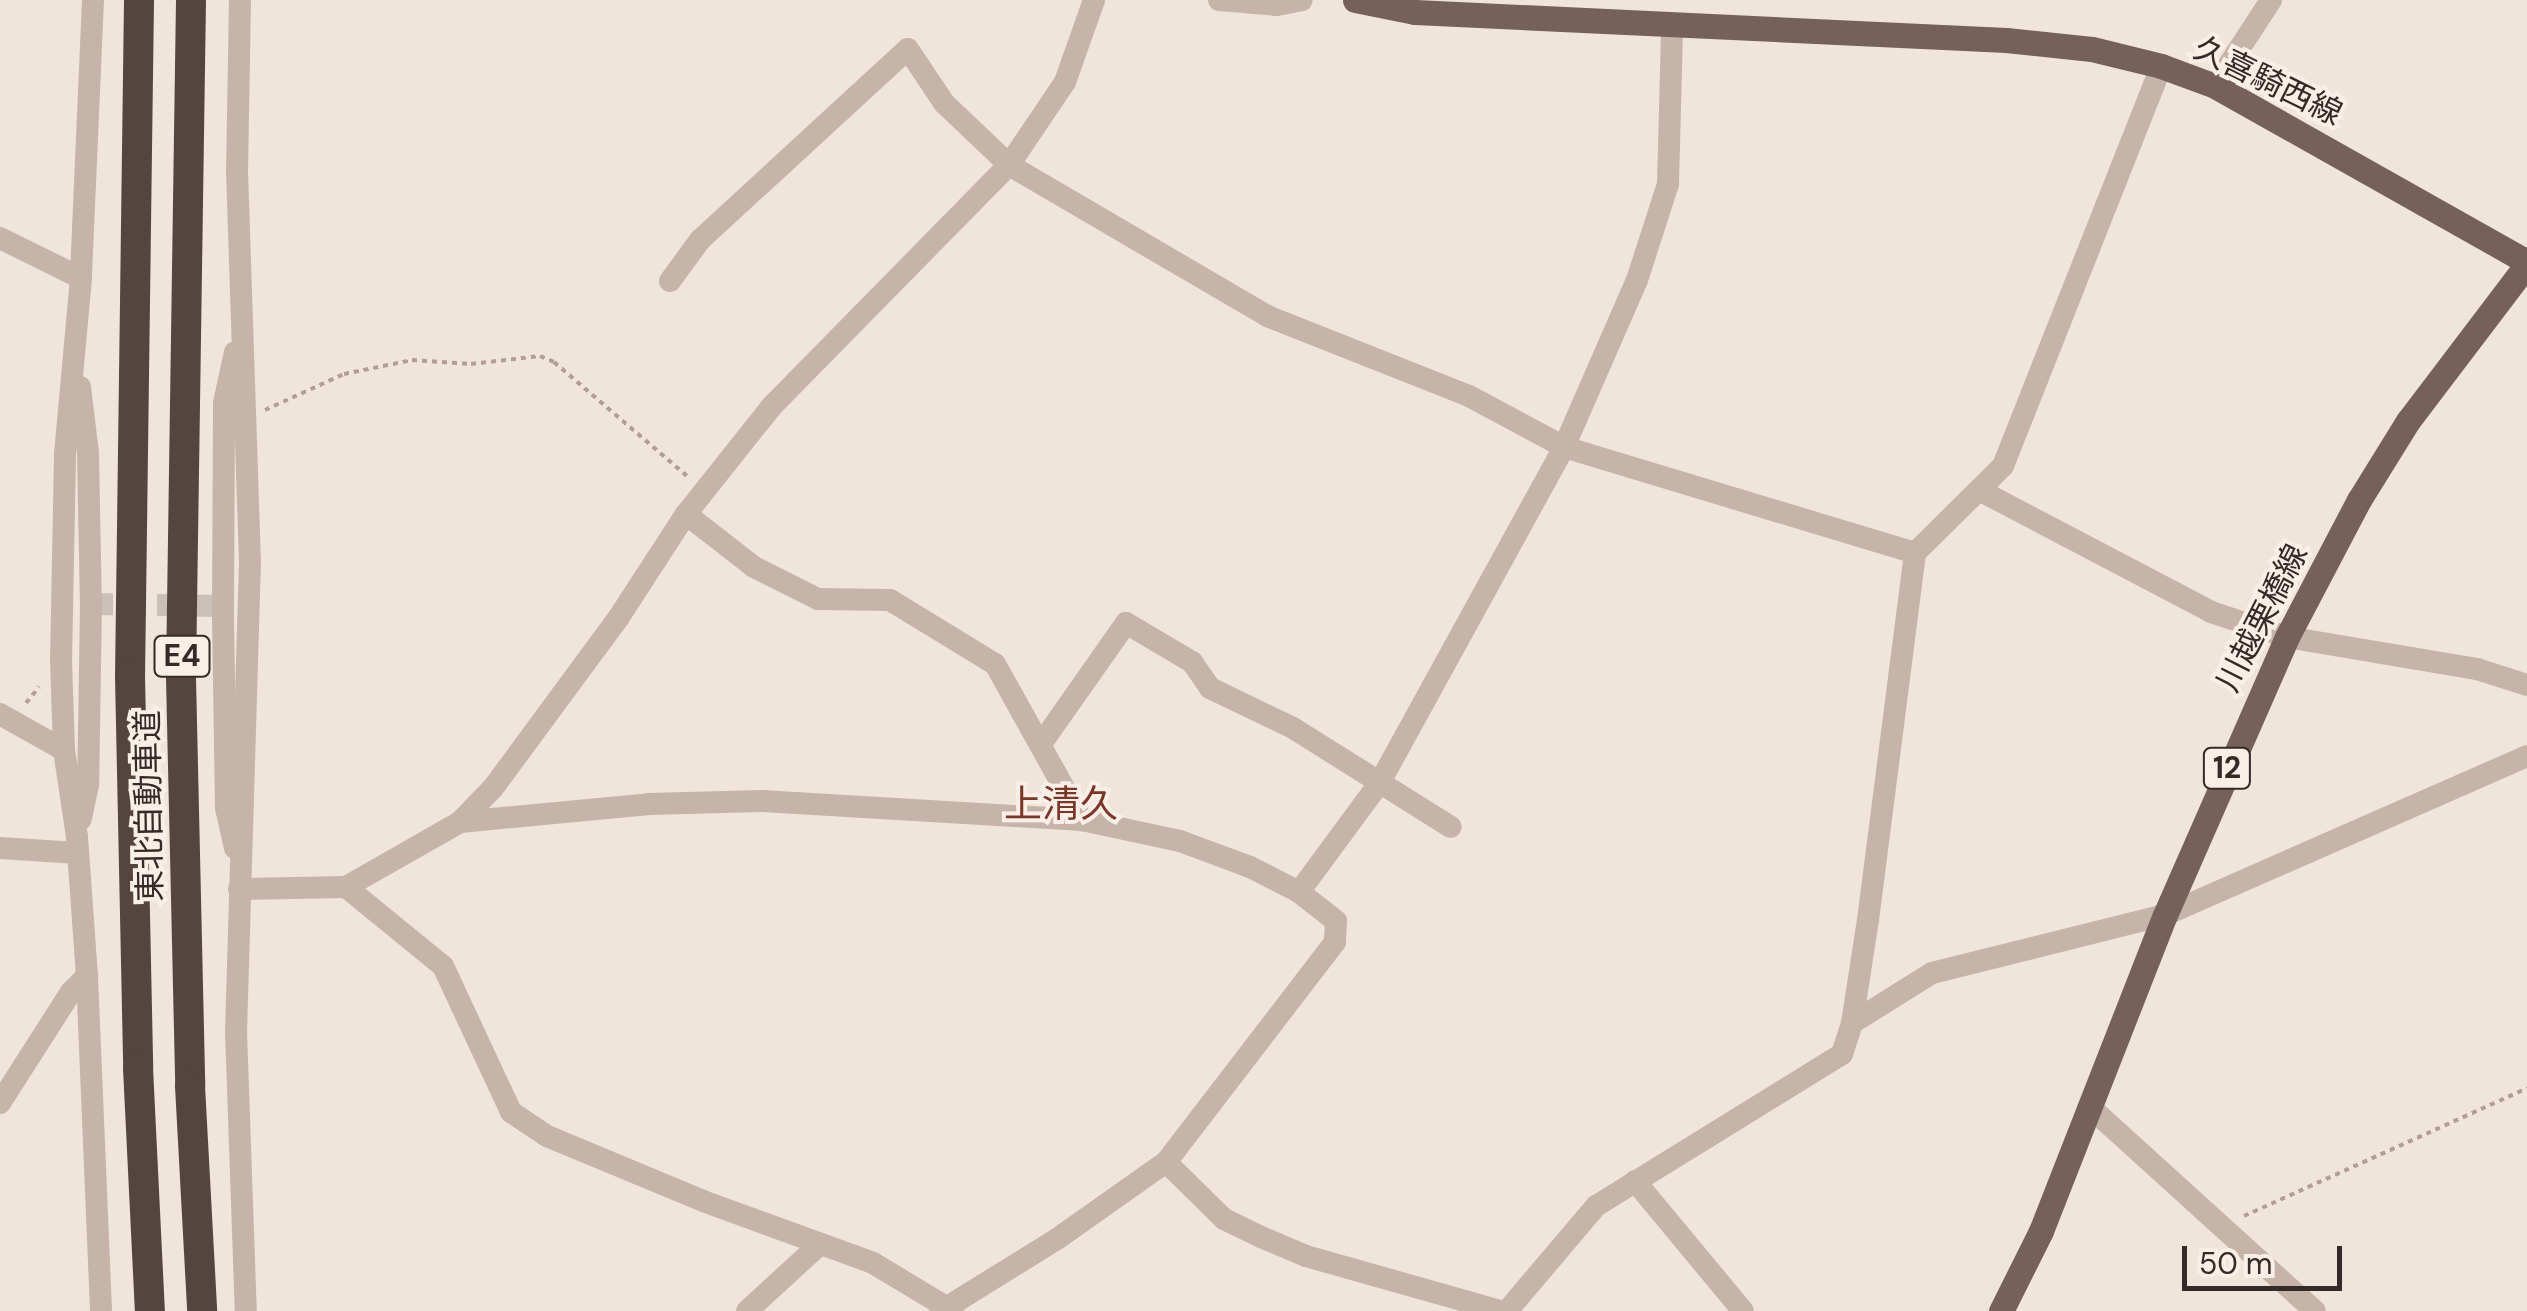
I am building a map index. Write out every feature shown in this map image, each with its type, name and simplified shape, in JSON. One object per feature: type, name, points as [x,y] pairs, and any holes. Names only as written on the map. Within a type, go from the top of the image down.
[{"type":"highway","name":"東北自動車道","points":[[139,0],[130,676],[138,1068],[150,1311]]},
{"type":"highway","name":"東北自動車道","points":[[191,0],[182,678],[190,1086],[202,1311]]},
{"type":"main road","name":"久喜騎西線","points":[[1356,0],[1415,12],[2006,40],[2092,49],[2161,66],[2216,86],[2527,263]]},
{"type":"main road","name":"川越栗橋線","points":[[2001,1311],[2041,1231],[2164,915],[2287,637],[2359,500],[2408,420],[2527,263]]},
{"type":"street","points":[[93,0],[82,278],[65,455],[61,660],[64,750],[78,845],[87,976],[102,1311]]},
{"type":"street","points":[[240,0],[237,170],[246,415],[248,679],[236,1052],[246,1311]]},
{"type":"street","points":[[239,880],[346,887],[460,822],[493,788],[546,719],[686,514],[771,407],[1009,166],[1065,82],[1094,0]]},
{"type":"street","points":[[1219,0],[1277,5],[1302,0]]},
{"type":"street","points":[[2216,86],[2271,0]]},
{"type":"street","points":[[1299,892],[1380,782],[1564,448],[1637,280],[1668,184],[1672,26]]},
{"type":"street","points":[[670,281],[700,240],[908,49],[944,102],[1009,166],[1267,316],[1469,396],[1564,448],[1916,553]]},
{"type":"street","points":[[1166,1162],[1224,1219],[1261,1237],[1306,1256],[1504,1311],[1596,1206],[1842,1054],[1852,1024],[1916,553],[2003,466],[2161,66]]},
{"type":"street","points":[[0,238],[82,278]]},
{"type":"street","points":[[239,880],[226,808],[224,403],[241,332]]},
{"type":"street","points":[[74,350],[88,453],[92,604],[88,785],[78,845]]},
{"type":"street","points":[[1979,490],[2212,612],[2287,637],[2477,669],[2527,686]]},
{"type":"street","points":[[686,514],[754,567],[818,598],[890,600],[995,664],[1082,820]]},
{"type":"street","points":[[1041,744],[1126,622],[1192,662],[1210,688],[1293,728],[1451,827]]},
{"type":"street","points":[[6,717],[64,750]]},
{"type":"street","points":[[1852,1024],[1932,973],[2164,915],[2527,756]]},
{"type":"street","points":[[346,887],[442,966],[511,1112],[547,1136],[873,1263],[948,1309],[1058,1239],[1166,1162],[1334,942],[1336,921],[1299,892],[1250,867],[1180,841],[1082,820],[762,801],[649,804],[460,822]]},
{"type":"street","points":[[0,848],[78,845]]},
{"type":"street","points":[[0,1102],[70,992],[87,976]]},
{"type":"street","points":[[2090,1108],[2315,1311]]},
{"type":"street","points":[[1635,1182],[1742,1311]]},
{"type":"street","points":[[746,1311],[820,1244]]},
{"type":"path","points":[[246,415],[344,374],[412,360],[471,364],[540,356],[554,362],[704,492]]},
{"type":"path","points":[[6,717],[61,660]]},
{"type":"path","points":[[2222,1226],[2527,1088]]},
{"type":"tunnel","points":[[91,604],[223,606]]},
{"type":"district","name":"上清久","points":[[1061,805]]}]
